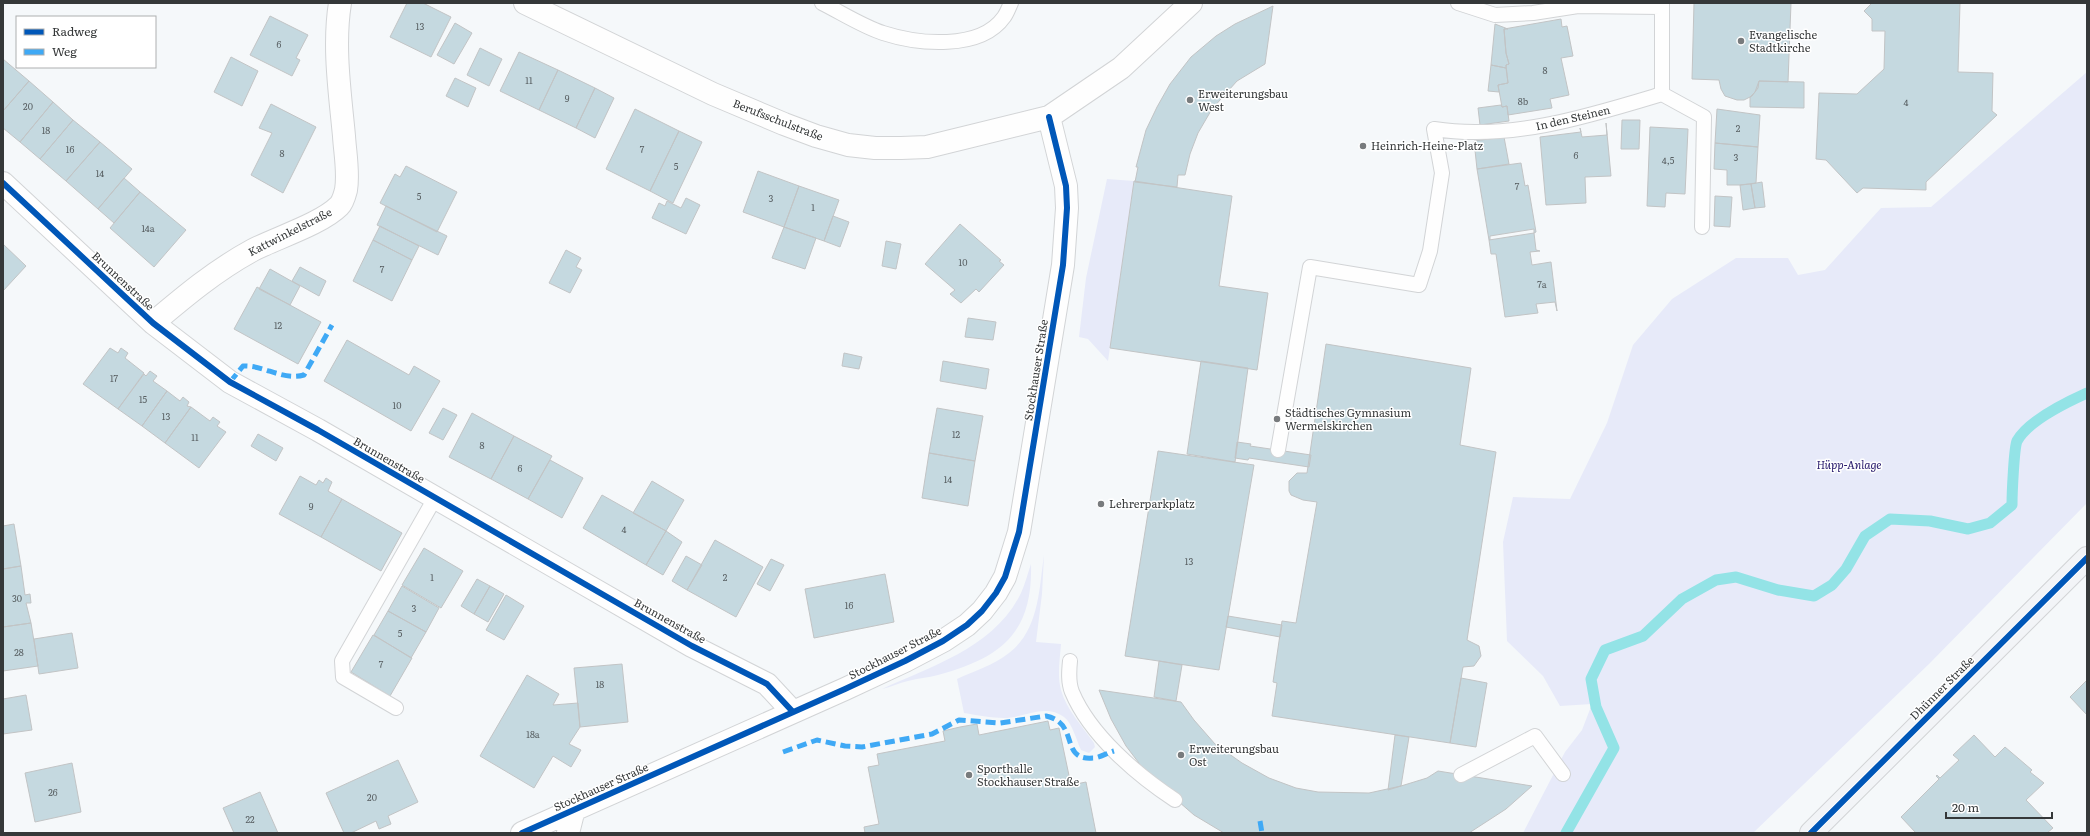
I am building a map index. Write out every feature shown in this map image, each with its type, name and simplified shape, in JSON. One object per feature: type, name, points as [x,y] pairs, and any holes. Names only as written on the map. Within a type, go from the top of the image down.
[{"type":"main road","name":"Dhünner Straße","points":[[1811,833],[2087,558]]},
{"type":"street","name":"Kattwinkelstraße","points":[[153,323],[202,282],[226,265],[326,216],[340,206],[346,190],[347,169],[340,90],[337,20],[340,3]]},
{"type":"street","name":"Berufsschulstraße","points":[[525,3],[763,116],[816,136],[848,145],[875,148],[927,147],[1049,117]]},
{"type":"street","points":[[1049,117],[1121,68],[1191,3]]},
{"type":"street","name":"Stockhauser Straße","points":[[522,833],[845,689],[943,641],[982,611],[1005,578],[1020,532],[1063,265],[1066,223],[1066,186],[1049,117]]},
{"type":"street","name":"Brunnenstraße","points":[[3,183],[153,323],[230,382],[318,430],[692,646],[767,684],[793,712]]},
{"type":"street","points":[[568,833],[574,810]]},
{"type":"lane","points":[[822,3],[883,33],[926,43],[952,42],[973,37],[989,30],[1003,18],[1011,3]]},
{"type":"lane","points":[[1458,3],[1495,15],[1533,13],[1578,6],[1662,5],[1662,94],[1704,118],[1702,227]]},
{"type":"lane","name":"In den Steinen","points":[[1278,450],[1310,267],[1419,285],[1430,251],[1442,172],[1434,129],[1458,133],[1544,126],[1598,113],[1662,94]]},
{"type":"lane","points":[[396,708],[343,677],[342,661],[435,498]]},
{"type":"lane","points":[[1070,661],[1069,677],[1072,691],[1101,737],[1150,784],[1174,800]]},
{"type":"lane","points":[[1461,775],[1535,736],[1563,774]]},
{"type":"green space","name":"Hüpp-Anlage","points":[[2087,72],[2087,503],[1929,664],[1753,833],[1523,833],[1565,752],[1582,730],[1592,704],[1560,706],[1543,676],[1507,641],[1503,542],[1513,497],[1570,499],[1607,423],[1633,345],[1672,299],[1736,258],[1788,258],[1798,275],[1825,270],[1881,208],[1931,207]]},
{"type":"green space","points":[[1107,179],[1134,181],[1108,361],[1088,339],[1079,337],[1086,278]]},
{"type":"green space","points":[[1044,555],[1042,594],[1036,642],[1061,644],[1059,673],[1061,690],[1063,697],[1071,711],[1094,743],[1095,747],[1089,753],[1081,750],[1070,724],[1064,717],[1057,713],[1042,711],[1004,718],[964,713],[957,679],[997,661],[1019,644],[1032,621],[1036,608]]},
{"type":"green space","points":[[1031,564],[1030,588],[1026,608],[1019,625],[1009,639],[996,651],[960,668],[882,689],[960,653],[979,641],[995,628],[1010,612],[1021,593]]},
{"type":"building","points":[[407,3],[423,3],[451,17],[431,57],[390,37]]},
{"type":"building","name":"Evangelische Stadtkirche","points":[[1694,3],[1791,3],[1788,82],[1759,81],[1758,88],[1752,96],[1744,100],[1737,100],[1725,96],[1721,89],[1719,80],[1692,79]]},
{"type":"building","points":[[1872,3],[1960,3],[1958,72],[1993,73],[1992,111],[1997,115],[1926,182],[1926,190],[1863,188],[1857,193],[1826,160],[1816,159],[1819,93],[1857,94],[1884,69],[1885,31],[1872,31],[1872,19],[1864,11]]},
{"type":"building","name":"Erweiterungsbau West","points":[[1273,6],[1265,64],[1237,81],[1212,109],[1198,133],[1190,154],[1185,175],[1178,175],[1177,187],[1135,182],[1138,167],[1136,167],[1146,130],[1170,84],[1191,57],[1216,36],[1235,24]]},
{"type":"building","points":[[270,16],[308,35],[296,58],[300,60],[292,76],[250,55]]},
{"type":"building","points":[[1561,19],[1562,27],[1567,26],[1573,56],[1561,58],[1569,95],[1550,99],[1552,108],[1508,115],[1507,106],[1502,107],[1498,85],[1508,83],[1506,65],[1509,64],[1506,53],[1504,29]]},
{"type":"building","points":[[455,23],[472,33],[454,64],[437,55]]},
{"type":"building","points":[[1495,24],[1508,29],[1504,29],[1506,53],[1509,64],[1506,65],[1506,68],[1491,65]]},
{"type":"building","points":[[480,48],[502,59],[489,86],[467,75]]},
{"type":"building","points":[[519,52],[558,70],[539,110],[500,91]]},
{"type":"building","points":[[231,57],[258,71],[242,106],[214,92]]},
{"type":"building","points":[[3,59],[29,81],[3,111]]},
{"type":"building","points":[[1491,65],[1506,68],[1508,83],[1498,85],[1499,92],[1488,91]]},
{"type":"building","points":[[558,70],[595,88],[576,128],[539,110]]},
{"type":"building","points":[[455,78],[476,88],[468,107],[446,96]]},
{"type":"building","points":[[29,81],[53,102],[20,142],[3,128],[3,111]]},
{"type":"building","points":[[1759,81],[1804,82],[1804,108],[1750,107],[1750,97],[1755,92]]},
{"type":"building","points":[[595,88],[614,98],[595,138],[576,128]]},
{"type":"building","points":[[53,102],[73,120],[40,159],[20,142]]},
{"type":"building","points":[[271,104],[316,127],[283,193],[251,175],[272,133],[259,128]]},
{"type":"building","points":[[1501,105],[1502,107],[1507,106],[1509,121],[1480,125],[1478,108]]},
{"type":"building","points":[[635,109],[679,131],[650,191],[606,169]]},
{"type":"building","points":[[1717,109],[1760,115],[1758,147],[1715,143]]},
{"type":"building","points":[[73,120],[100,142],[66,181],[40,159]]},
{"type":"building","points":[[1622,120],[1640,120],[1639,149],[1621,149]]},
{"type":"building","points":[[1606,123],[1611,176],[1585,177],[1586,203],[1546,205],[1540,137],[1581,132],[1582,137],[1607,135]]},
{"type":"building","points":[[1650,127],[1688,129],[1685,194],[1666,193],[1665,207],[1647,206]]},
{"type":"building","points":[[679,131],[702,142],[673,203],[650,191]]},
{"type":"building","points":[[1504,137],[1509,164],[1477,169],[1474,141]]},
{"type":"building","points":[[100,142],[132,169],[98,209],[66,181]]},
{"type":"building","points":[[1715,143],[1758,147],[1756,183],[1727,185],[1727,170],[1714,169]]},
{"type":"building","points":[[1521,163],[1525,186],[1528,185],[1536,232],[1534,233],[1534,229],[1490,236],[1489,240],[1477,169]]},
{"type":"building","points":[[406,166],[457,192],[437,232],[380,203],[395,174],[400,177]]},
{"type":"building","points":[[758,171],[799,186],[784,227],[743,212]]},
{"type":"building","points":[[124,178],[140,192],[114,223],[98,209]]},
{"type":"building","points":[[1134,181],[1232,196],[1219,286],[1268,293],[1257,370],[1110,348]]},
{"type":"building","points":[[1762,182],[1765,207],[1755,208],[1751,184]]},
{"type":"building","points":[[1751,184],[1755,208],[1743,210],[1740,185]]},
{"type":"building","points":[[799,186],[839,200],[824,241],[784,227]]},
{"type":"building","points":[[140,192],[186,230],[154,267],[110,228]]},
{"type":"building","points":[[1715,196],[1732,197],[1730,227],[1714,226]]},
{"type":"building","points":[[686,198],[700,205],[686,234],[652,218],[659,203],[665,206],[667,201],[681,208]]},
{"type":"building","points":[[386,206],[447,236],[438,255],[377,225]]},
{"type":"building","points":[[833,216],[849,222],[840,247],[824,241]]},
{"type":"building","points":[[960,224],[1001,260],[999,261],[1004,265],[979,292],[976,289],[961,303],[950,294],[955,290],[925,264]]},
{"type":"building","points":[[380,226],[419,246],[412,260],[373,240]]},
{"type":"building","points":[[784,227],[816,238],[805,269],[772,258]]},
{"type":"building","points":[[1534,233],[1536,250],[1540,251],[1530,252],[1532,265],[1551,262],[1557,311],[1555,302],[1536,304],[1538,313],[1505,317],[1496,254],[1491,254],[1489,240]]},
{"type":"building","points":[[373,240],[412,260],[392,301],[353,281]]},
{"type":"building","points":[[886,241],[901,244],[896,269],[882,266]]},
{"type":"building","points":[[3,244],[26,266],[3,291]]},
{"type":"building","points":[[566,250],[581,258],[576,267],[582,270],[570,293],[549,283]]},
{"type":"building","points":[[300,267],[326,281],[319,296],[292,281]]},
{"type":"building","points":[[270,269],[300,286],[290,305],[259,289]]},
{"type":"building","points":[[257,287],[321,322],[298,364],[234,329]]},
{"type":"building","points":[[968,318],[996,322],[993,340],[965,337]]},
{"type":"building","points":[[347,340],[409,375],[414,366],[440,381],[411,431],[324,381]]},
{"type":"building","points":[[1326,344],[1471,368],[1460,445],[1496,452],[1467,640],[1479,646],[1481,656],[1474,666],[1463,667],[1450,743],[1272,716],[1277,683],[1273,682],[1282,621],[1296,623],[1317,502],[1303,500],[1291,495],[1289,491],[1289,481],[1297,473],[1307,473]]},
{"type":"building","points":[[110,348],[118,353],[121,348],[128,353],[125,358],[144,373],[118,409],[83,384]]},
{"type":"building","points":[[844,353],[862,357],[859,369],[842,366]]},
{"type":"building","points":[[943,361],[989,369],[986,389],[940,381]]},
{"type":"building","points":[[1201,361],[1248,368],[1235,462],[1187,454]]},
{"type":"building","points":[[150,371],[157,376],[153,381],[167,391],[142,426],[118,409],[144,374],[146,376]]},
{"type":"building","points":[[167,391],[180,401],[183,397],[189,402],[187,406],[191,407],[165,443],[142,426]]},
{"type":"building","points":[[191,407],[210,421],[213,417],[220,422],[217,426],[226,432],[199,468],[165,443]]},
{"type":"building","points":[[443,408],[457,415],[443,440],[429,433]]},
{"type":"building","points":[[937,408],[983,416],[975,461],[929,453]]},
{"type":"building","points":[[472,413],[514,436],[491,479],[449,457]]},
{"type":"building","points":[[258,434],[283,448],[276,461],[251,446]]},
{"type":"building","points":[[514,436],[552,456],[528,499],[491,479]]},
{"type":"building","points":[[1237,442],[1251,444],[1250,446],[1311,455],[1309,467],[1249,458],[1248,460],[1235,458]]},
{"type":"building","points":[[1158,451],[1254,465],[1219,670],[1125,656]]},
{"type":"building","points":[[929,453],[975,461],[968,506],[922,498]]},
{"type":"building","points":[[550,460],[583,478],[562,518],[528,499]]},
{"type":"building","points":[[300,476],[316,485],[319,480],[323,483],[326,478],[332,482],[328,491],[342,499],[321,537],[279,514]]},
{"type":"building","points":[[652,481],[684,500],[666,531],[633,513]]},
{"type":"building","points":[[602,495],[666,531],[646,565],[583,528]]},
{"type":"building","points":[[342,499],[402,533],[381,571],[321,537]]},
{"type":"building","points":[[14,524],[21,566],[3,569],[3,526]]},
{"type":"building","points":[[666,531],[682,542],[663,575],[646,565]]},
{"type":"building","points":[[715,540],[763,567],[736,617],[687,590]]},
{"type":"building","points":[[424,548],[463,571],[441,608],[402,585]]},
{"type":"building","points":[[686,556],[702,565],[687,590],[672,581]]},
{"type":"building","points":[[771,559],[784,565],[770,591],[757,584]]},
{"type":"building","points":[[21,566],[25,595],[30,594],[31,603],[26,603],[31,623],[3,627],[3,569]]},
{"type":"building","points":[[885,574],[894,622],[814,638],[805,589]]},
{"type":"building","points":[[477,579],[490,586],[474,614],[461,606]]},
{"type":"building","points":[[402,586],[439,608],[426,632],[388,611]]},
{"type":"building","points":[[490,586],[504,594],[488,622],[474,614]]},
{"type":"building","points":[[506,595],[524,606],[504,640],[486,630]]},
{"type":"building","points":[[388,611],[426,632],[411,658],[374,635]]},
{"type":"building","points":[[1228,616],[1282,625],[1280,637],[1226,627]]},
{"type":"building","points":[[31,623],[38,666],[3,671],[3,627]]},
{"type":"building","points":[[72,633],[78,668],[39,674],[34,639]]},
{"type":"building","points":[[373,635],[412,658],[390,696],[351,672]]},
{"type":"building","points":[[1159,661],[1182,665],[1176,701],[1154,697]]},
{"type":"building","points":[[622,664],[628,722],[580,727],[574,668]]},
{"type":"building","points":[[527,675],[559,694],[553,705],[578,703],[580,727],[569,744],[581,750],[571,767],[553,756],[534,788],[480,756]]},
{"type":"building","points":[[1461,678],[1487,683],[1476,747],[1450,743]]},
{"type":"building","points":[[2087,680],[2087,715],[2070,697]]},
{"type":"building","name":"Erweiterungsbau Ost","points":[[1099,690],[1181,702],[1194,720],[1215,744],[1242,763],[1269,778],[1296,788],[1318,792],[1369,793],[1401,786],[1427,778],[1438,771],[1532,786],[1506,809],[1469,833],[1224,833],[1194,815],[1148,775],[1126,746],[1111,719]]},
{"type":"building","points":[[26,695],[32,730],[3,734],[3,699]]},
{"type":"building","name":"Sporthalle Stockhauser Straße","points":[[1048,721],[1050,730],[1059,728],[1071,785],[1086,782],[1096,833],[865,833],[864,827],[879,824],[868,767],[879,765],[877,754],[945,741],[943,731],[960,727],[977,724],[979,735]]},
{"type":"building","points":[[1395,735],[1409,737],[1401,786],[1388,790]]},
{"type":"building","points":[[1974,735],[1995,757],[2005,747],[2032,770],[2030,772],[2044,783],[2026,800],[2053,828],[2047,833],[1916,833],[1901,817],[1939,779],[1936,776],[1937,775],[1940,778],[1959,760],[1953,755]]},
{"type":"building","points":[[398,760],[418,802],[388,816],[391,824],[379,829],[376,821],[351,833],[344,833],[326,793]]},
{"type":"building","points":[[72,763],[81,812],[35,822],[25,773]]},
{"type":"building","points":[[260,792],[278,833],[234,833],[223,808]]},
{"type":"waterway","points":[[1566,833],[1614,748],[1596,707],[1591,679],[1605,650],[1643,636],[1682,599],[1716,580],[1736,577],[1778,590],[1814,596],[1832,585],[1846,569],[1865,536],[1890,519],[1930,521],[1968,529],[1990,523],[2012,505],[2016,445],[2022,434],[2039,419],[2069,401],[2087,393]]},
{"type":"marked path","points":[[230,382],[243,366],[251,366],[281,375],[304,375],[332,325]]},
{"type":"marked path","points":[[783,752],[817,740],[845,746],[862,747],[932,734],[959,720],[1000,723],[1046,716],[1056,720],[1063,726],[1076,754],[1083,757],[1095,758],[1114,751]]},
{"type":"marked path","points":[[1260,821],[1262,833]]},
{"type":"cycle path","points":[[522,833],[905,661],[943,641],[967,625],[982,611],[996,593],[1005,577],[1019,532],[1063,265],[1067,208],[1066,186],[1049,117]]},
{"type":"cycle path","points":[[3,183],[153,323],[230,382],[318,430],[692,646],[767,684],[793,712]]},
{"type":"cycle path","points":[[1811,833],[2087,558]]},
{"type":"place","name":"Evangelische Stadtkirche","points":[[1741,41]]},
{"type":"place","name":"Erweiterungsbau West","points":[[1190,100]]},
{"type":"place","name":"Heinrich-Heine-Platz","points":[[1363,146]]},
{"type":"place","name":"Städtisches Gymnasium Wermelskirchen","points":[[1277,419]]},
{"type":"place","name":"Lehrerparkplatz","points":[[1101,504]]},
{"type":"place","name":"Erweiterungsbau Ost","points":[[1181,755]]},
{"type":"place","name":"Sporthalle Stockhauser Straße","points":[[969,775]]}]
